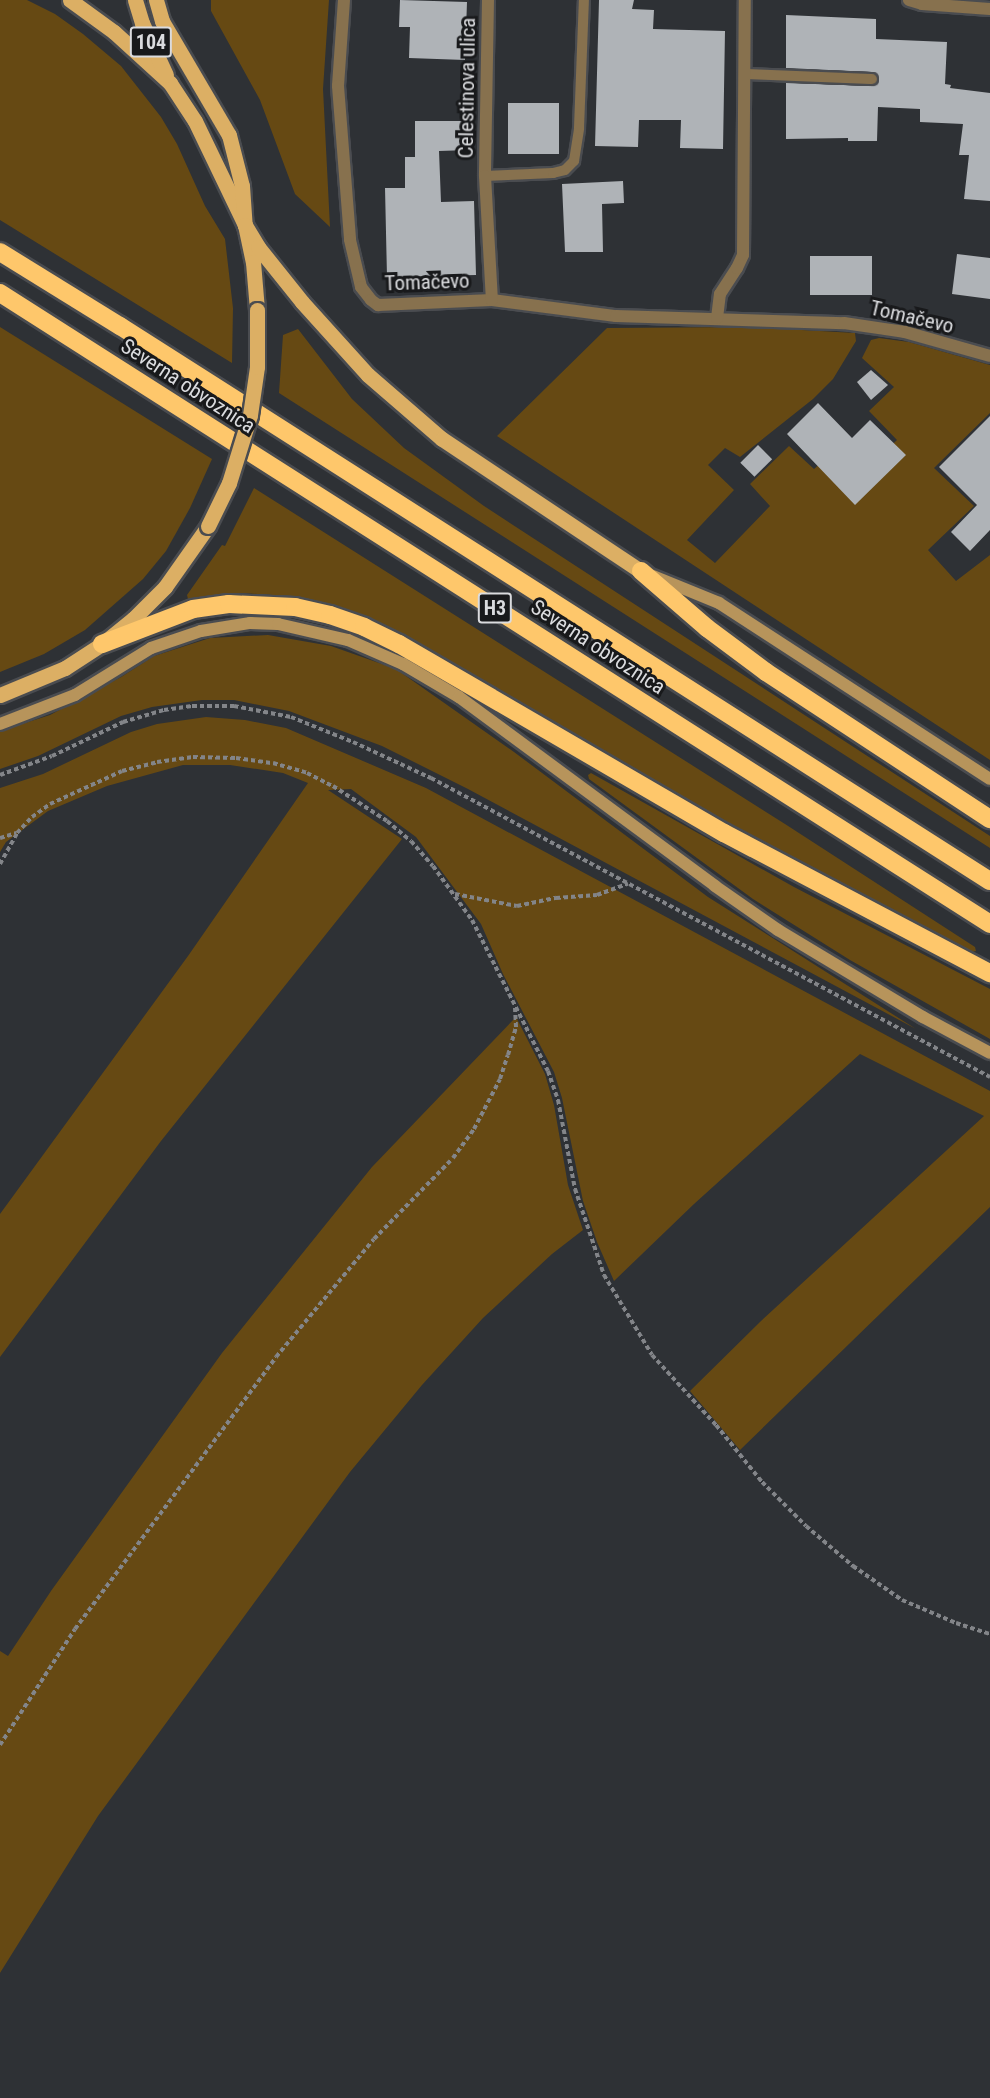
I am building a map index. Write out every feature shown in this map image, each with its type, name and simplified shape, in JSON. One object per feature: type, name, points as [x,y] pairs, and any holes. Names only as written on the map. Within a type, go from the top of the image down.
[{"type":"highway","name":"Severna obvoznica","points":[[0,252],[990,881]]},
{"type":"highway","name":"Severna obvoznica","points":[[0,293],[990,924]]},
{"type":"highway","points":[[641,571],[707,628],[766,672],[990,819]]},
{"type":"highway","points":[[102,644],[193,609],[229,604],[295,608],[330,615],[364,627],[399,644],[724,833],[990,973]]},
{"type":"main road","points":[[70,0],[114,32],[170,83],[206,141],[245,225],[264,255],[340,347],[388,394],[471,460],[641,571]]},
{"type":"main road","name":"104","points":[[135,0],[142,23],[170,83]]},
{"type":"main road","points":[[0,695],[47,677],[102,644],[133,619],[165,587],[208,526],[229,483],[250,415],[256,382],[257,310],[242,186],[230,135],[162,21],[156,0]]},
{"type":"street","name":"Tomačevo","points":[[344,0],[338,68],[341,138],[352,256],[361,287],[371,300],[386,307],[492,300],[616,316],[717,318],[875,326],[990,356]]},
{"type":"street","name":"Celestinova ulica","points":[[488,0],[485,176],[492,300]]},
{"type":"street","points":[[717,318],[720,294],[743,255],[744,0]]},
{"type":"street","points":[[909,0],[922,4],[990,9]]},
{"type":"street","points":[[641,571],[719,603],[990,779]]},
{"type":"street","points":[[0,724],[75,695],[151,648],[201,631],[250,623],[278,624],[348,640],[403,664],[459,697],[778,930],[923,1017],[990,1053]]},
{"type":"lane","name":"Celestinova ulica","points":[[485,176],[553,173],[565,170],[574,161],[579,129],[584,0]]},
{"type":"lane","points":[[745,74],[872,79]]},
{"type":"path","points":[[0,775],[46,759],[109,727],[150,713],[192,706],[248,707],[302,721],[380,753],[990,1077]]},
{"type":"path","points":[[0,864],[17,833],[32,817],[50,804],[122,771],[157,762],[193,757],[264,761],[307,773],[333,786],[387,821],[411,841],[455,894],[472,920],[548,1071],[555,1091],[576,1189],[604,1275],[652,1354],[716,1425],[762,1482],[806,1526],[853,1566],[902,1600],[956,1623],[990,1634]]},
{"type":"path","points":[[0,838],[17,833]]},
{"type":"path","points":[[455,894],[517,906],[556,898],[597,895],[629,884]]},
{"type":"path","points":[[0,1745],[75,1629],[276,1357],[374,1239],[453,1158],[474,1129],[500,1079],[508,1055],[516,1027],[514,1004]]},
{"type":"shaded area","points":[[0,0],[27,0],[55,14],[83,34],[121,66],[161,117],[177,144],[205,206],[225,239],[233,308],[232,363],[0,220]]},
{"type":"shaded area","points":[[211,0],[329,0],[323,89],[330,227],[295,194],[260,100],[211,11]]},
{"type":"shaded area","points":[[0,327],[212,459],[190,508],[166,551],[143,579],[85,630],[44,654],[0,672]]},
{"type":"shaded area","points":[[750,327],[855,333],[856,341],[833,379],[813,399],[740,457],[725,448],[708,465],[734,490],[687,540],[715,563],[770,506],[750,484],[789,446],[814,469],[839,447],[864,471],[897,440],[869,411],[894,387],[862,358],[871,340],[879,338],[909,342],[990,365],[990,413],[934,468],[974,506],[928,550],[956,581],[990,555],[990,760],[497,436],[607,328]]},
{"type":"shaded area","points":[[298,329],[352,399],[404,448],[484,506],[990,836],[990,848],[279,393],[283,335]]},
{"type":"shaded area","points":[[254,488],[785,824],[975,947],[976,951],[972,952],[718,817],[373,620],[337,606],[287,596],[242,593],[188,599],[187,595],[222,545],[225,546]]},
{"type":"shaded area","points":[[268,635],[331,646],[396,669],[514,752],[708,897],[916,1029],[468,789],[382,746],[289,711],[234,700],[202,700],[152,707],[121,716],[38,756],[0,769],[0,731],[50,715],[121,677],[154,656],[210,638]]},
{"type":"shaded area","points":[[206,717],[245,720],[286,728],[426,788],[990,1091],[990,1207],[740,1450],[690,1391],[761,1321],[984,1116],[860,1054],[694,1204],[614,1281],[583,1201],[562,1098],[554,1072],[503,974],[481,924],[416,837],[351,789],[328,790],[402,839],[161,1141],[0,1357],[0,1214],[188,956],[308,783],[283,773],[230,765],[183,765],[107,786],[48,811],[6,842],[0,852],[0,788],[43,774],[131,732],[157,724]]},
{"type":"shaded area","points":[[591,773],[794,887],[990,989],[990,1039],[850,960],[753,899],[589,779],[588,775]]},
{"type":"shaded area","points":[[516,1017],[545,1074],[554,1105],[568,1185],[583,1230],[552,1254],[483,1318],[422,1385],[350,1472],[98,1816],[0,1973],[0,1651],[8,1656],[51,1591],[222,1353],[372,1167]]},
{"type":"building","points":[[400,0],[467,2],[465,60],[409,58],[410,27],[399,27]]},
{"type":"building","points":[[599,0],[634,0],[632,9],[654,10],[653,29],[725,31],[723,149],[680,148],[681,120],[639,120],[638,147],[595,146]]},
{"type":"building","points":[[786,15],[876,19],[876,39],[947,42],[945,84],[951,85],[950,88],[990,93],[990,201],[964,199],[969,155],[959,155],[963,124],[920,122],[920,109],[878,107],[877,141],[848,141],[848,138],[786,139],[786,83],[872,86],[878,83],[879,79],[872,72],[786,68]]},
{"type":"building","points":[[508,103],[559,103],[559,154],[508,154]]},
{"type":"building","points":[[415,121],[469,121],[469,150],[439,151],[441,202],[474,201],[476,275],[387,277],[385,188],[405,188],[405,157],[415,157]]},
{"type":"building","points":[[623,181],[624,203],[602,204],[603,252],[565,252],[562,184]]},
{"type":"building","points":[[957,254],[990,258],[990,299],[952,294]]},
{"type":"building","points":[[810,256],[872,256],[872,295],[810,295]]},
{"type":"building","points":[[871,370],[888,385],[871,400],[857,382]]},
{"type":"building","points":[[818,403],[852,438],[870,420],[906,455],[855,505],[787,434]]},
{"type":"building","points":[[990,416],[990,530],[970,551],[951,532],[977,505],[939,467]]},
{"type":"building","points":[[758,445],[772,459],[754,477],[740,463]]}]
